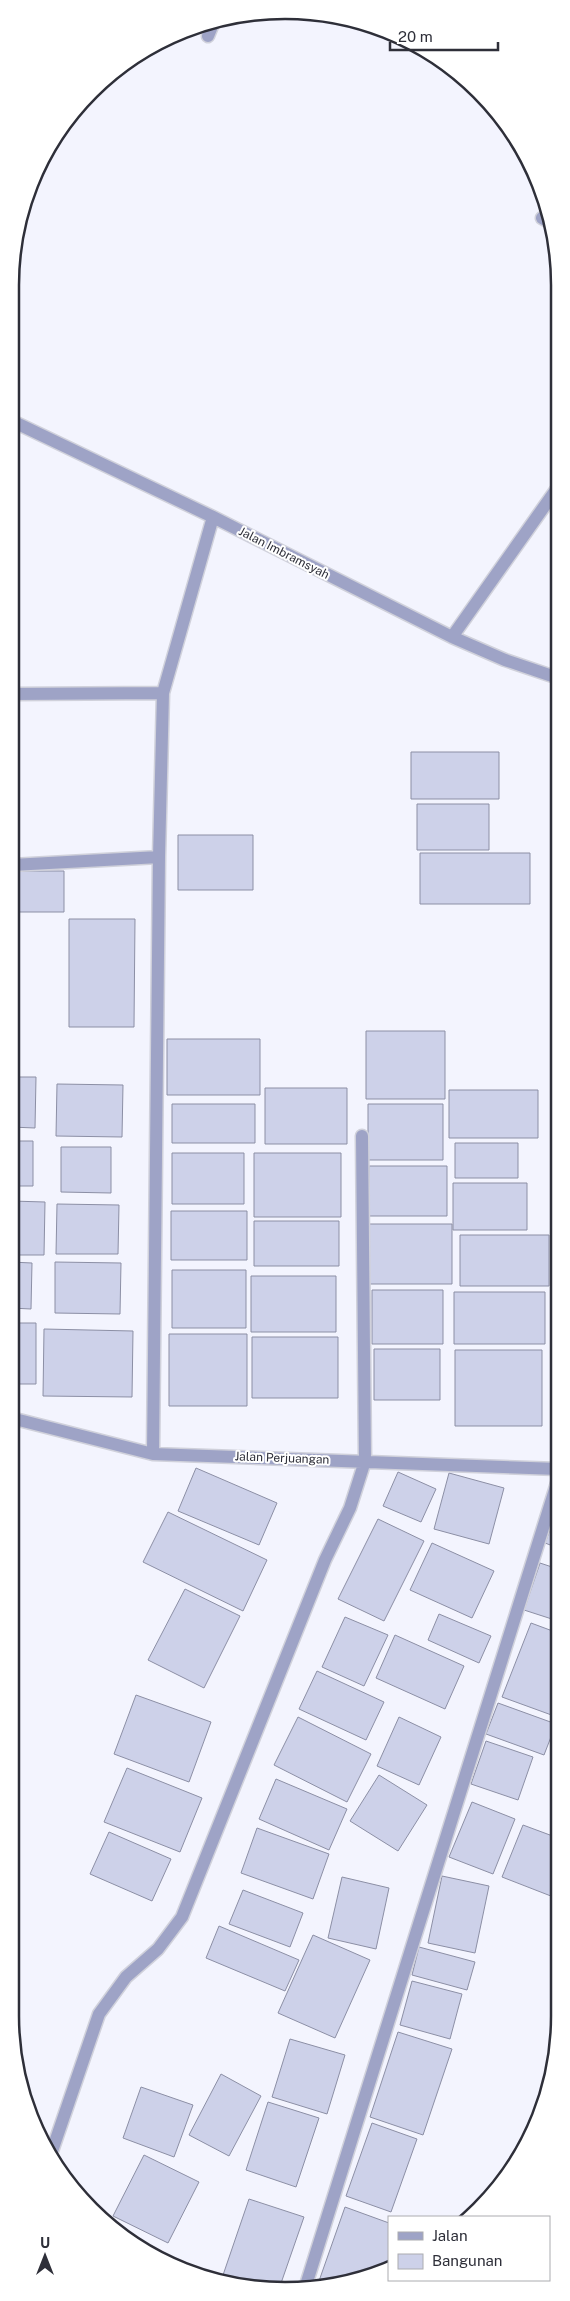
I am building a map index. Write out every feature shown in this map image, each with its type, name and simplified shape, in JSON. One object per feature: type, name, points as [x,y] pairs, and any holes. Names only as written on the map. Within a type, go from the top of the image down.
[{"type":"street","points":[[208,36],[211,30]]},
{"type":"street","name":"Jalan Imbramsyah","points":[[19,424],[212,517],[452,637],[505,660],[551,676]]},
{"type":"street","points":[[452,637],[551,497]]},
{"type":"street","points":[[153,1454],[158,857],[163,693],[212,517]]},
{"type":"street","points":[[19,694],[163,693]]},
{"type":"street","points":[[19,864],[158,857]]},
{"type":"street","points":[[53,2147],[98,2014],[126,1977],[158,1949],[182,1917],[325,1560],[350,1508],[366,1461],[362,1136]]},
{"type":"street","name":"Jalan Perjuangan","points":[[19,1420],[153,1454],[551,1469]]},
{"type":"street","points":[[307,2281],[551,1502]]},
{"type":"building","points":[[411,752],[499,752],[499,799],[411,799]]},
{"type":"building","points":[[417,804],[489,804],[489,850],[417,850]]},
{"type":"building","points":[[178,835],[253,835],[253,890],[178,890]]},
{"type":"building","points":[[420,853],[530,853],[530,904],[420,904]]},
{"type":"building","points":[[19,871],[64,871],[64,912],[19,912]]},
{"type":"building","points":[[69,919],[135,919],[134,1027],[69,1027]]},
{"type":"building","points":[[366,1031],[445,1031],[445,1099],[366,1099]]},
{"type":"building","points":[[167,1039],[260,1039],[260,1095],[167,1095]]},
{"type":"building","points":[[19,1077],[36,1077],[35,1128],[19,1127]]},
{"type":"building","points":[[57,1084],[123,1085],[122,1137],[56,1136]]},
{"type":"building","points":[[265,1088],[347,1088],[347,1144],[265,1144]]},
{"type":"building","points":[[449,1090],[538,1090],[538,1138],[449,1138]]},
{"type":"building","points":[[172,1104],[255,1104],[255,1143],[172,1143]]},
{"type":"building","points":[[368,1104],[443,1104],[443,1160],[368,1160]]},
{"type":"building","points":[[19,1141],[33,1141],[33,1186],[19,1186]]},
{"type":"building","points":[[455,1143],[518,1143],[518,1178],[455,1178]]},
{"type":"building","points":[[61,1147],[111,1147],[111,1193],[61,1192]]},
{"type":"building","points":[[172,1153],[244,1153],[244,1204],[172,1204]]},
{"type":"building","points":[[254,1153],[341,1153],[341,1217],[254,1217]]},
{"type":"building","points":[[369,1166],[447,1166],[447,1216],[369,1216]]},
{"type":"building","points":[[453,1183],[527,1183],[527,1230],[453,1230]]},
{"type":"building","points":[[19,1201],[45,1202],[44,1255],[19,1255]]},
{"type":"building","points":[[57,1204],[119,1205],[118,1254],[56,1254]]},
{"type":"building","points":[[171,1211],[247,1211],[247,1260],[171,1260]]},
{"type":"building","points":[[254,1221],[339,1221],[339,1266],[254,1266]]},
{"type":"building","points":[[367,1224],[452,1224],[452,1284],[367,1284]]},
{"type":"building","points":[[460,1235],[549,1235],[549,1286],[460,1286]]},
{"type":"building","points":[[19,1262],[32,1263],[31,1309],[19,1308]]},
{"type":"building","points":[[55,1262],[121,1263],[120,1314],[55,1313]]},
{"type":"building","points":[[172,1270],[246,1270],[246,1328],[172,1328]]},
{"type":"building","points":[[251,1276],[336,1276],[336,1332],[251,1332]]},
{"type":"building","points":[[372,1290],[443,1290],[443,1344],[372,1344]]},
{"type":"building","points":[[454,1292],[545,1292],[545,1344],[454,1344]]},
{"type":"building","points":[[19,1323],[36,1323],[36,1384],[19,1384]]},
{"type":"building","points":[[44,1329],[133,1331],[132,1397],[43,1396]]},
{"type":"building","points":[[169,1334],[247,1334],[247,1406],[169,1406]]},
{"type":"building","points":[[252,1337],[338,1337],[338,1398],[252,1398]]},
{"type":"building","points":[[374,1349],[440,1349],[440,1400],[374,1400]]},
{"type":"building","points":[[455,1350],[542,1350],[542,1426],[455,1426]]},
{"type":"building","points":[[196,1468],[277,1503],[259,1545],[178,1511]]},
{"type":"building","points":[[398,1472],[436,1489],[421,1522],[383,1506]]},
{"type":"building","points":[[449,1473],[504,1488],[489,1544],[434,1529]]},
{"type":"building","points":[[168,1512],[267,1560],[243,1611],[143,1562]]},
{"type":"building","points":[[378,1519],[424,1541],[384,1621],[338,1599]]},
{"type":"building","points":[[551,1527],[551,1545],[545,1543]]},
{"type":"building","points":[[432,1543],[494,1571],[472,1618],[410,1590]]},
{"type":"building","points":[[540,1563],[551,1567],[551,1619],[524,1610]]},
{"type":"building","points":[[185,1589],[240,1616],[204,1688],[148,1660]]},
{"type":"building","points":[[439,1614],[491,1636],[479,1663],[428,1640]]},
{"type":"building","points":[[345,1617],[388,1635],[364,1686],[322,1667]]},
{"type":"building","points":[[531,1623],[551,1630],[551,1715],[502,1697]]},
{"type":"building","points":[[395,1635],[464,1666],[445,1709],[376,1678]]},
{"type":"building","points":[[317,1671],[384,1702],[366,1740],[299,1709]]},
{"type":"building","points":[[136,1695],[211,1722],[189,1782],[114,1754]]},
{"type":"building","points":[[498,1703],[551,1722],[551,1737],[544,1755],[486,1734]]},
{"type":"building","points":[[298,1717],[371,1754],[347,1802],[274,1765]]},
{"type":"building","points":[[399,1717],[441,1737],[419,1785],[377,1766]]},
{"type":"building","points":[[486,1741],[533,1757],[518,1800],[471,1784]]},
{"type":"building","points":[[127,1768],[202,1798],[180,1852],[104,1822]]},
{"type":"building","points":[[379,1775],[427,1805],[398,1851],[350,1821]]},
{"type":"building","points":[[276,1779],[347,1809],[329,1850],[259,1819]]},
{"type":"building","points":[[472,1802],[515,1819],[493,1874],[449,1857]]},
{"type":"building","points":[[523,1825],[551,1835],[551,1896],[502,1877]]},
{"type":"building","points":[[257,1828],[329,1854],[313,1899],[241,1873]]},
{"type":"building","points":[[109,1832],[171,1859],[152,1901],[90,1874]]},
{"type":"building","points":[[442,1876],[489,1886],[475,1953],[428,1943]]},
{"type":"building","points":[[342,1877],[389,1888],[376,1949],[328,1938]]},
{"type":"building","points":[[243,1890],[303,1913],[290,1947],[229,1924]]},
{"type":"building","points":[[219,1926],[299,1960],[285,1991],[206,1958]]},
{"type":"building","points":[[313,1935],[370,1960],[335,2038],[278,2013]]},
{"type":"building","points":[[419,1947],[475,1962],[467,1990],[412,1975]]},
{"type":"building","points":[[412,1981],[462,1994],[450,2039],[400,2025]]},
{"type":"building","points":[[398,2032],[452,2049],[423,2135],[370,2117]]},
{"type":"building","points":[[290,2039],[345,2055],[327,2114],[272,2097]]},
{"type":"building","points":[[221,2074],[261,2096],[229,2156],[189,2135]]},
{"type":"building","points":[[141,2087],[193,2105],[174,2157],[123,2138]]},
{"type":"building","points":[[268,2102],[319,2118],[296,2187],[246,2170]]},
{"type":"building","points":[[372,2123],[417,2139],[391,2212],[346,2196]]},
{"type":"building","points":[[144,2155],[199,2182],[168,2243],[113,2216]]},
{"type":"building","points":[[249,2199],[304,2217],[281,2282],[250,2280],[223,2275]]},
{"type":"building","points":[[345,2207],[388,2223],[388,2262],[354,2273],[319,2280]]}]
